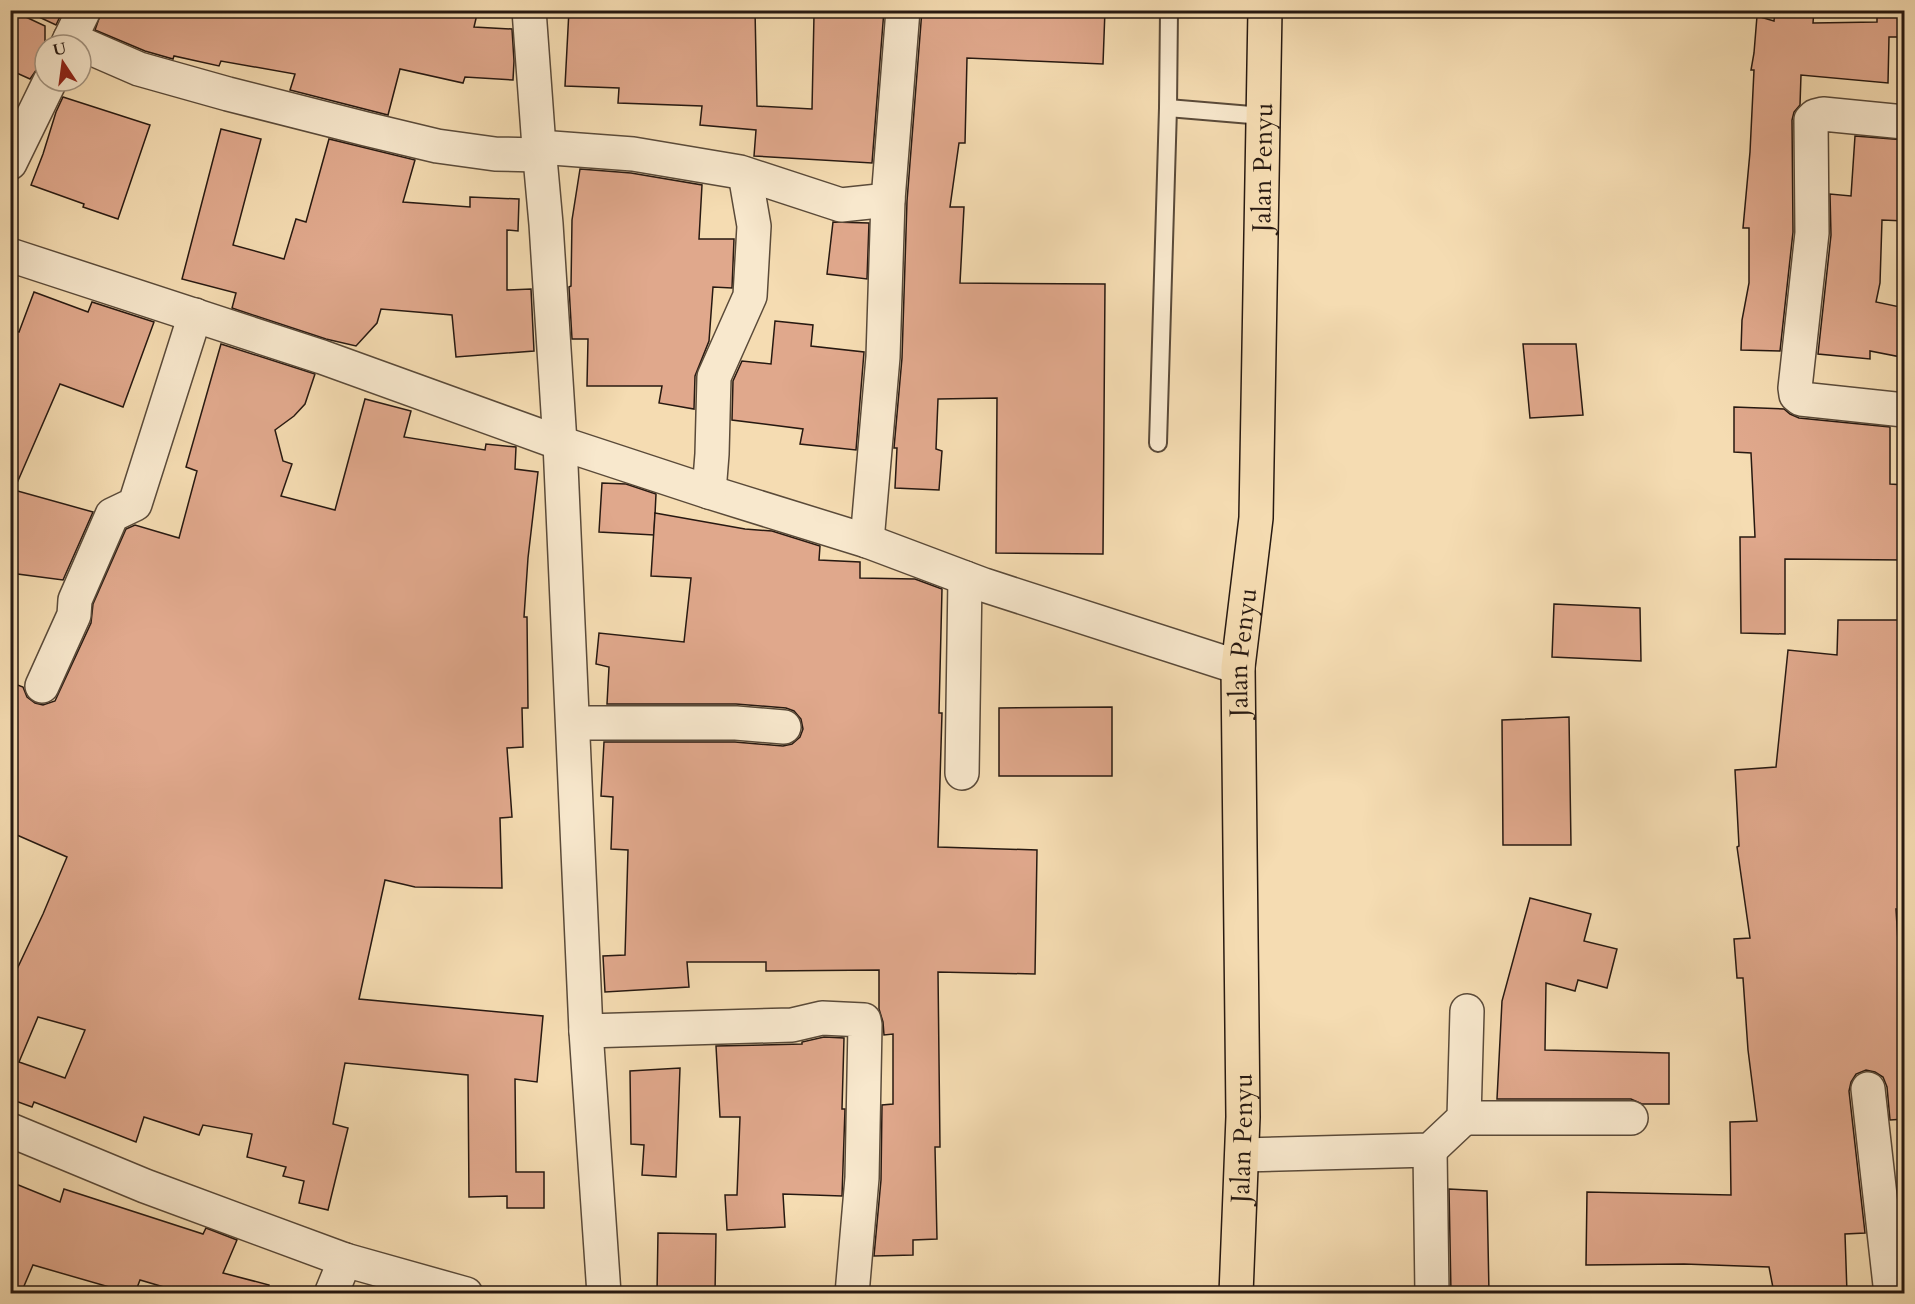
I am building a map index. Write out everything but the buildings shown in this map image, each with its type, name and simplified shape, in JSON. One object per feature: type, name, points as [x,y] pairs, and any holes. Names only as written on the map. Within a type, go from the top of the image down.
[{"type":"highway","name":"Jalan Penyu","points":[[1236,1293],[1243,1105],[1238,667],[1256,518],[1265,10]]},
{"type":"street","points":[[529,10],[560,443],[586,1031],[604,1293]]},
{"type":"street","points":[[867,541],[883,357],[888,200],[903,10]]},
{"type":"street","points":[[74,31],[139,69],[228,94],[437,146],[495,154],[539,151],[633,154],[746,174],[841,205],[888,200]]},
{"type":"street","points":[[10,163],[44,93]]},
{"type":"street","points":[[1905,122],[1822,114],[1810,120],[1812,233],[1795,388],[1796,395],[1801,399],[1905,410]]},
{"type":"street","points":[[709,492],[714,377],[750,296],[754,226],[746,174]]},
{"type":"street","points":[[10,255],[322,357],[560,443],[867,541],[964,578],[1238,667]]},
{"type":"street","points":[[42,686],[74,615],[75,600],[112,515],[135,504],[195,315]]},
{"type":"street","points":[[962,773],[964,578]]},
{"type":"street","points":[[573,723],[736,723],[784,727]]},
{"type":"street","points":[[1464,1118],[1467,1011]]},
{"type":"street","points":[[586,1031],[792,1025],[822,1018],[864,1020],[862,1178],[852,1293]]},
{"type":"street","points":[[1868,1089],[1891,1293]]},
{"type":"street","points":[[1242,1155],[1430,1150],[1464,1118],[1631,1118]]},
{"type":"street","points":[[10,1130],[146,1186],[345,1260],[466,1293]]},
{"type":"street","points":[[1430,1150],[1432,1293]]},
{"type":"street","points":[[331,1293],[345,1260]]},
{"type":"lane","points":[[1158,443],[1169,10]]},
{"type":"lane","points":[[1168,108],[1263,116]]}]
